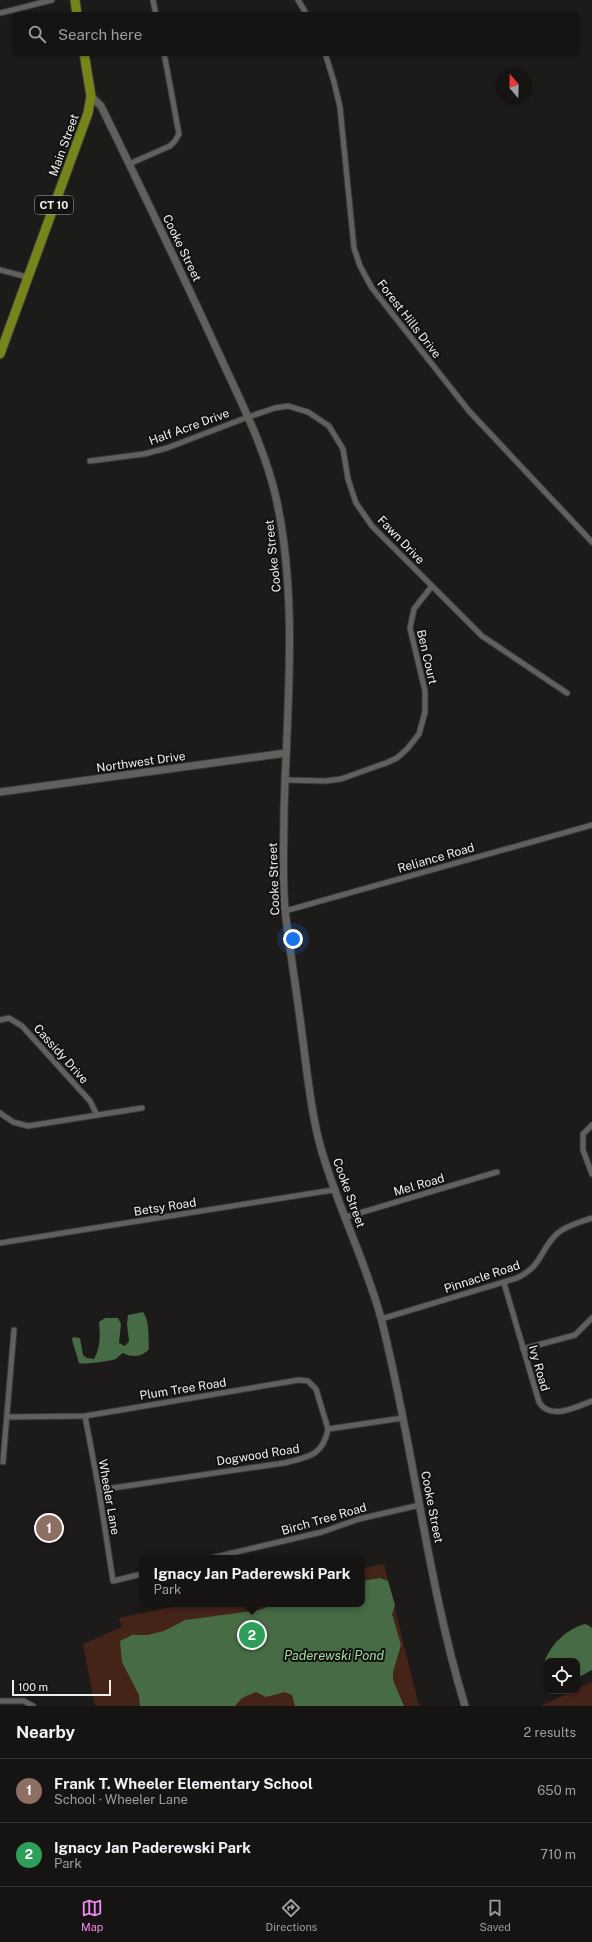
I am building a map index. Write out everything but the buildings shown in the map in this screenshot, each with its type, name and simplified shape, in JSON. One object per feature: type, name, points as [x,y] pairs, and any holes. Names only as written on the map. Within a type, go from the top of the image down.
[{"type":"highway","points":[[75,0],[77,12]]},
{"type":"highway","name":"Main Street","points":[[0,354],[88,113],[91,96],[84,56]]},
{"type":"main road","name":"Cooke Street","points":[[91,96],[101,106],[181,271],[248,417],[272,481],[282,529],[288,592],[289,631],[283,862],[285,911],[318,1138],[333,1190],[346,1217],[381,1319],[403,1418],[446,1632],[465,1706]]},
{"type":"main road","name":"Northwest Drive","points":[[0,792],[286,753]]},
{"type":"street","points":[[0,14],[52,0]]},
{"type":"street","points":[[153,0],[155,12]]},
{"type":"street","points":[[298,0],[305,12]]},
{"type":"street","points":[[129,164],[170,146],[179,134],[165,56]]},
{"type":"street","name":"Forest Hills Drive","points":[[326,56],[340,107],[354,248],[360,266],[372,288],[470,411],[592,542]]},
{"type":"street","points":[[0,270],[27,277]]},
{"type":"street","name":"Fawn Drive","points":[[248,417],[275,408],[288,406],[308,412],[329,426],[343,449],[348,479],[356,503],[372,526],[482,636],[567,693]]},
{"type":"street","name":"Half Acre Drive","points":[[90,461],[144,454],[167,448],[248,417]]},
{"type":"street","name":"Ben Court","points":[[285,780],[325,781],[341,779],[386,764],[407,750],[419,734],[425,712],[426,691],[410,628],[414,609],[432,586]]},
{"type":"street","name":"Reliance Road","points":[[285,911],[592,825]]},
{"type":"street","name":"Cassidy Drive","points":[[0,1020],[9,1018],[22,1026],[90,1101],[97,1115]]},
{"type":"street","points":[[0,1113],[13,1122],[28,1126],[142,1108]]},
{"type":"street","points":[[592,1125],[583,1134],[583,1150],[592,1174]]},
{"type":"street","name":"Mel Road","points":[[346,1217],[497,1172]]},
{"type":"street","name":"Betsy Road","points":[[0,1243],[333,1190]]},
{"type":"street","name":"Pinnacle Road","points":[[381,1319],[504,1283],[525,1274],[536,1265],[557,1234],[569,1227],[592,1218]]},
{"type":"street","name":"Ivy Road","points":[[504,1283],[542,1408],[546,1411],[561,1411],[592,1401]]},
{"type":"street","points":[[523,1349],[575,1334],[592,1318]]},
{"type":"street","points":[[3,1462],[14,1330]]},
{"type":"street","name":"Plum Tree Road","points":[[7,1417],[85,1416],[299,1380],[308,1381],[316,1389],[328,1430]]},
{"type":"street","name":"Wheeler Lane","points":[[85,1416],[99,1490],[113,1581],[139,1575]]},
{"type":"street","points":[[328,1430],[403,1418]]},
{"type":"street","name":"Dogwood Road","points":[[99,1490],[284,1463],[308,1457],[322,1447],[328,1430]]},
{"type":"street","name":"Birch Tree Road","points":[[224,1555],[322,1532],[359,1518],[420,1505]]},
{"type":"street","points":[[0,1700],[24,1701],[33,1705]]},
{"type":"shaded area","name":"Paderewski Pond","points":[[384,1564],[419,1706],[95,1706],[83,1644],[122,1627],[119,1618],[172,1607],[365,1607],[365,1567]]},
{"type":"shaded area","points":[[592,1682],[592,1706],[540,1706],[566,1694],[580,1694],[580,1688]]},
{"type":"water","points":[[143,1312],[147,1320],[149,1349],[144,1354],[130,1356],[123,1353],[116,1359],[108,1361],[79,1363],[72,1340],[73,1337],[80,1338],[83,1355],[87,1358],[94,1359],[99,1345],[99,1322],[105,1318],[118,1318],[121,1324],[119,1343],[125,1346],[129,1341],[127,1324],[128,1315]]},
{"type":"water","name":"Paderewski Pond","points":[[380,1578],[388,1581],[395,1605],[392,1614],[401,1645],[393,1672],[393,1680],[404,1706],[295,1706],[292,1695],[285,1692],[266,1697],[256,1692],[242,1698],[235,1706],[140,1706],[139,1695],[122,1662],[120,1641],[132,1635],[147,1635],[164,1631],[185,1620],[259,1610],[268,1607],[365,1607],[365,1580]]},
{"type":"water","points":[[584,1624],[592,1628],[592,1670],[580,1676],[580,1658],[546,1658],[560,1638]]},
{"type":"place","name":"Frank T. Wheeler Elementary School","points":[[49,1528]]},
{"type":"place","name":"Ignacy Jan Paderewski Park","points":[[252,1635]]}]
